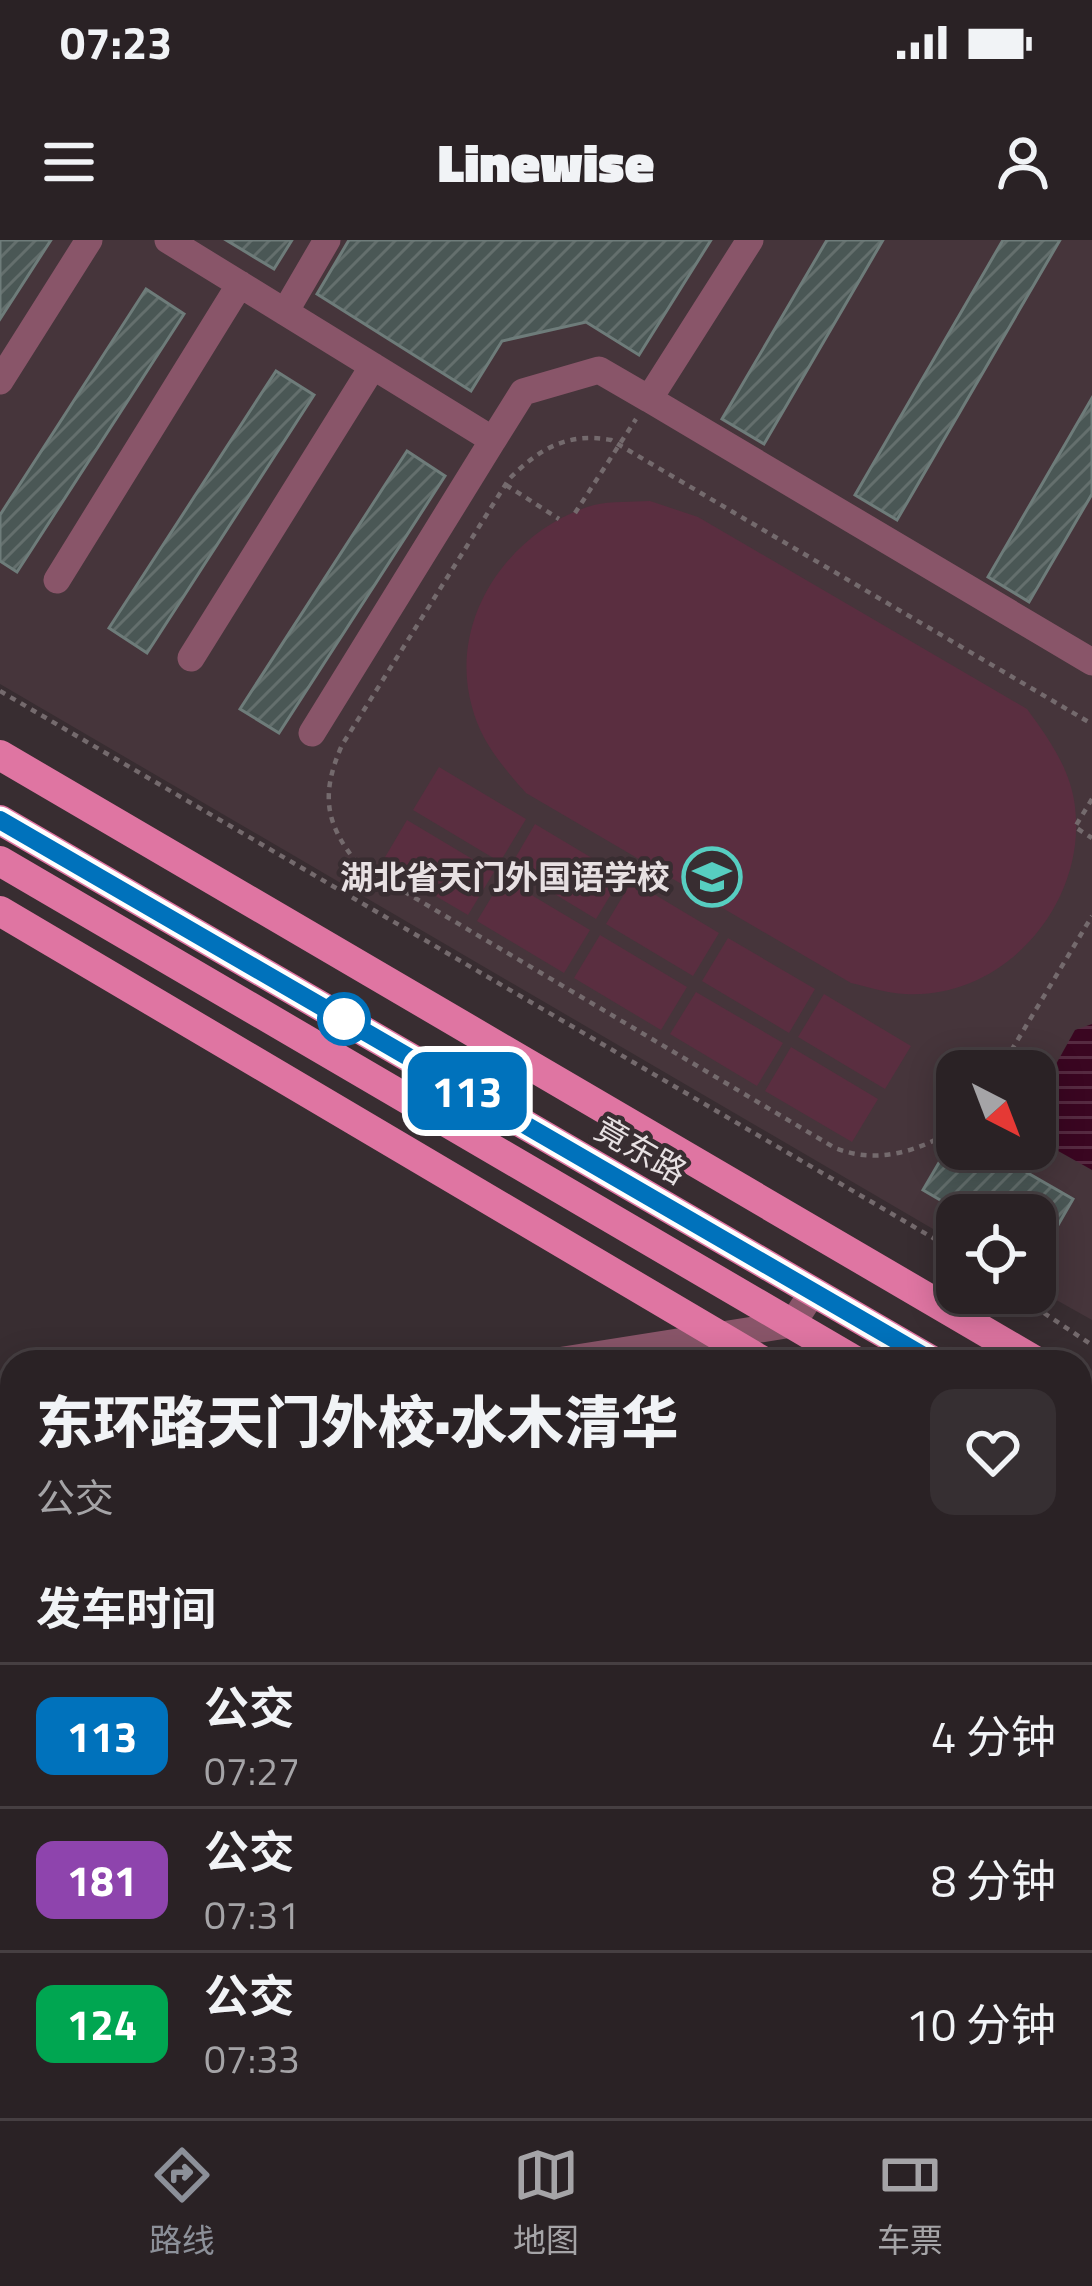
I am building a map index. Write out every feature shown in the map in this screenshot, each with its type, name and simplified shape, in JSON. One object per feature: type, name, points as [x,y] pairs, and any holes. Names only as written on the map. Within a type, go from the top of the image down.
[{"type":"main road","points":[[0,755],[1016,1350]]},
{"type":"main road","name":"竟东路","points":[[0,820],[913,1350]]},
{"type":"main road","points":[[0,861],[836,1350]]},
{"type":"main road","points":[[0,911],[743,1350]]},
{"type":"street","points":[[0,382],[88,240]]},
{"type":"street","points":[[168,240],[494,440]]},
{"type":"street","points":[[285,312],[328,240]]},
{"type":"street","points":[[649,399],[750,240]]},
{"type":"street","points":[[57,580],[240,284]]},
{"type":"street","points":[[191,658],[373,366]]},
{"type":"street","points":[[312,733],[523,392],[599,370],[1092,662]]},
{"type":"street","points":[[628,1350],[792,1324],[813,1292]]},
{"type":"path","points":[[574,513],[649,399]]},
{"type":"path","points":[[936,1141],[892,1154],[859,1157],[836,1148],[379,877],[358,864],[341,844],[327,796],[330,772],[342,745],[506,484],[543,448],[595,437],[620,446],[1092,724]]},
{"type":"path","points":[[506,484],[559,519]]},
{"type":"path","points":[[0,691],[936,1240]]},
{"type":"path","points":[[1092,799],[1075,827],[1092,838]]},
{"type":"path","points":[[1012,1050],[1092,916]]},
{"type":"path","points":[[1046,1314],[1092,1345]]},
{"type":"shaded area","name":"湖北省天门外国语学校","points":[[0,240],[1092,240],[1092,1320],[1056,1300],[1056,1194],[936,1194],[936,1231],[0,684]]},
{"type":"shaded area","points":[[650,501],[698,517],[1027,709],[1069,780],[1075,843],[1053,910],[1032,939],[1005,963],[975,981],[941,992],[898,993],[851,983],[526,793],[501,764],[476,720],[467,674],[477,611],[492,582],[536,534],[564,517],[594,505]]},
{"type":"shaded area","points":[[439,767],[526,819],[500,862],[413,810]]},
{"type":"shaded area","points":[[407,820],[494,872],[468,915],[381,864]]},
{"type":"shaded area","points":[[535,824],[622,876],[596,919],[510,867]]},
{"type":"shaded area","points":[[503,878],[590,930],[564,973],[477,921]]},
{"type":"shaded area","points":[[632,881],[719,933],[693,976],[606,924]]},
{"type":"shaded area","points":[[600,935],[687,987],[661,1030],[574,978]]},
{"type":"shaded area","points":[[728,938],[815,989],[789,1033],[702,981]]},
{"type":"shaded area","points":[[696,992],[783,1043],[757,1086],[670,1034]]},
{"type":"shaded area","points":[[824,994],[911,1046],[885,1089],[798,1037]]},
{"type":"shaded area","points":[[1092,1024],[1092,1170],[1056,1150],[1056,1064],[1075,1030]]},
{"type":"shaded area","points":[[791,1047],[878,1099],[852,1142],[765,1091]]},
{"type":"building","points":[[0,240],[51,240],[0,319]]},
{"type":"building","points":[[226,240],[292,240],[274,269]]},
{"type":"building","points":[[349,240],[711,240],[639,355],[586,322],[502,341],[471,391],[317,294]]},
{"type":"building","points":[[827,240],[883,240],[764,444],[722,419]]},
{"type":"building","points":[[1003,240],[1060,240],[897,520],[855,495]]},
{"type":"building","points":[[146,289],[184,314],[17,572],[0,561],[0,515]]},
{"type":"building","points":[[276,371],[314,395],[147,653],[109,628]]},
{"type":"building","points":[[1092,398],[1092,494],[1029,602],[988,577]]},
{"type":"building","points":[[407,451],[445,476],[279,733],[240,709]]},
{"type":"building","points":[[936,1168],[1023,1170],[1073,1199],[1056,1229],[1056,1194],[936,1198],[923,1190]]},
{"type":"bus line","name":"113","points":[[0,820],[913,1350]]},
{"type":"place","name":"湖北省天门外国语学校","points":[[712,877]]}]
